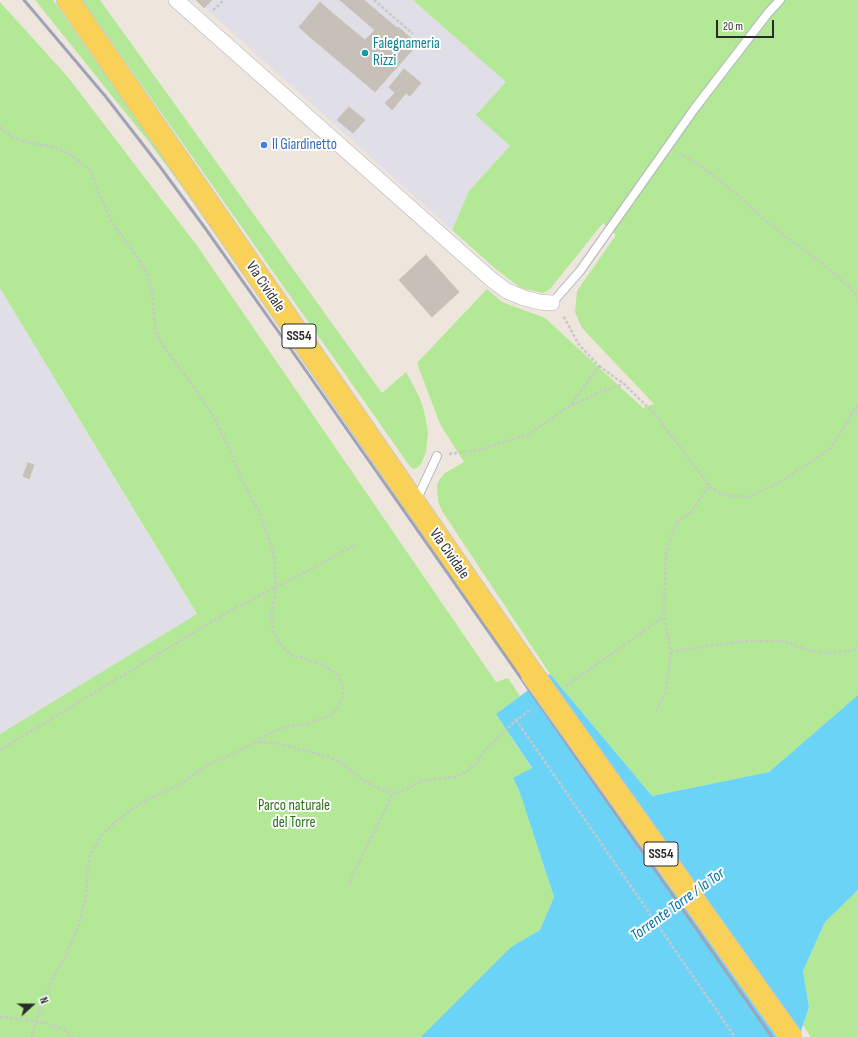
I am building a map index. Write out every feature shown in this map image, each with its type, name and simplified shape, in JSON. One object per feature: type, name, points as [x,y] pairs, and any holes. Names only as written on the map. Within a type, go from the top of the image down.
[{"type":"main road","name":"Via Cividale","points":[[68,0],[530,672],[790,1037]]},
{"type":"street","points":[[176,0],[492,280],[507,291],[524,298],[539,302],[552,303]]},
{"type":"lane","points":[[552,303],[580,271],[696,108],[768,13],[780,0]]},
{"type":"lane","points":[[414,504],[437,456]]},
{"type":"path","points":[[374,0],[413,34]]},
{"type":"path","points":[[0,127],[12,137],[31,143],[53,147],[70,154],[89,169],[110,222],[138,258],[147,275],[152,291],[155,328],[163,346],[214,417],[242,480],[258,510],[274,556],[276,587],[271,615],[273,631],[280,644],[291,655],[325,666],[338,675],[343,687],[342,698],[337,710],[329,716],[306,724],[289,726],[271,732],[235,753],[207,765],[181,784],[142,802],[114,823],[100,837],[91,853],[88,865],[86,896],[80,920],[66,955],[51,982],[36,1021],[32,1037]]},
{"type":"path","points":[[668,146],[698,164],[734,192],[777,230],[822,263],[858,297]]},
{"type":"path","points":[[552,303],[562,314],[579,346],[599,366],[624,384],[653,412],[709,486],[723,496],[749,497],[782,481],[831,448],[854,410],[858,406]]},
{"type":"path","points":[[571,405],[599,366]]},
{"type":"path","points":[[437,456],[479,450],[529,434],[571,405],[605,390],[624,384]]},
{"type":"path","points":[[656,712],[666,691],[671,652],[664,616],[666,552],[677,522],[691,512],[709,486]]},
{"type":"path","points":[[0,750],[220,616],[306,572],[356,544]]},
{"type":"path","points":[[560,690],[664,616]]},
{"type":"path","points":[[671,652],[748,641],[784,641],[808,650],[831,653],[854,650],[858,647]]},
{"type":"path","points":[[256,742],[276,743],[330,758],[343,764],[367,783],[393,793],[407,789],[421,781],[455,777],[468,771],[488,747],[516,720],[535,707]]},
{"type":"path","points":[[516,720],[735,1037]]},
{"type":"path","points":[[349,883],[393,793]]},
{"type":"path","points":[[0,1017],[49,1024],[64,1029],[73,1037]]},
{"type":"shaded area","points":[[196,0],[413,0],[507,82],[510,146],[469,191],[452,230]]},
{"type":"shaded area","points":[[0,288],[197,615],[0,734]]},
{"type":"green space","points":[[35,0],[53,0],[211,226],[149,142]]},
{"type":"green space","points":[[82,0],[100,0],[382,393],[406,372],[419,396],[424,411],[428,432],[426,452],[421,464],[418,467],[415,469],[409,465]]},
{"type":"green space","points":[[413,0],[858,0],[858,695],[769,772],[652,796],[550,674],[442,511],[438,501],[437,485],[445,473],[464,462],[440,424],[417,363],[487,289],[502,302],[545,318],[643,408],[654,404],[582,328],[575,312],[577,291],[616,235],[603,223],[550,289],[543,293],[521,288],[497,270],[452,230],[469,191],[510,146],[476,115],[506,82]]},
{"type":"green space","name":"Parco naturale del Torre","points":[[0,2],[67,76],[198,247],[496,682],[508,678],[520,696],[496,714],[532,769],[513,779],[520,793],[554,897],[540,930],[511,947],[421,1037],[0,1037],[0,734],[197,614],[0,288]]},
{"type":"green space","points":[[858,890],[858,1037],[811,1037],[803,1025],[809,1007],[803,971],[825,922]]},
{"type":"water","name":"Torrente Torre / la Tor","points":[[550,674],[652,796],[769,772],[858,695],[858,890],[825,922],[803,971],[809,1007],[799,1037],[421,1037],[511,947],[540,930],[554,897],[520,793],[513,778],[532,768],[496,714]]},
{"type":"building","points":[[196,0],[212,0],[204,8]]},
{"type":"building","points":[[340,0],[364,0],[418,44],[406,57]]},
{"type":"building","points":[[320,2],[331,12],[309,36],[299,27]]},
{"type":"building","name":"Falegnameria Rizzi","points":[[331,12],[365,40],[375,30],[406,57],[375,92],[309,36]]},
{"type":"building","points":[[404,69],[421,83],[410,96],[406,93],[392,110],[385,103],[395,93],[389,87]]},
{"type":"building","points":[[349,107],[365,120],[353,133],[337,120]]},
{"type":"building","points":[[426,255],[459,292],[432,317],[399,280]]},
{"type":"building","points":[[28,463],[34,465],[29,479],[23,476]]},
{"type":"railway","points":[[24,0],[106,97],[205,228],[772,1037]]},
{"type":"place","name":"Falegnameria Rizzi","points":[[365,53]]},
{"type":"place","name":"Il Giardinetto","points":[[264,145]]}]
